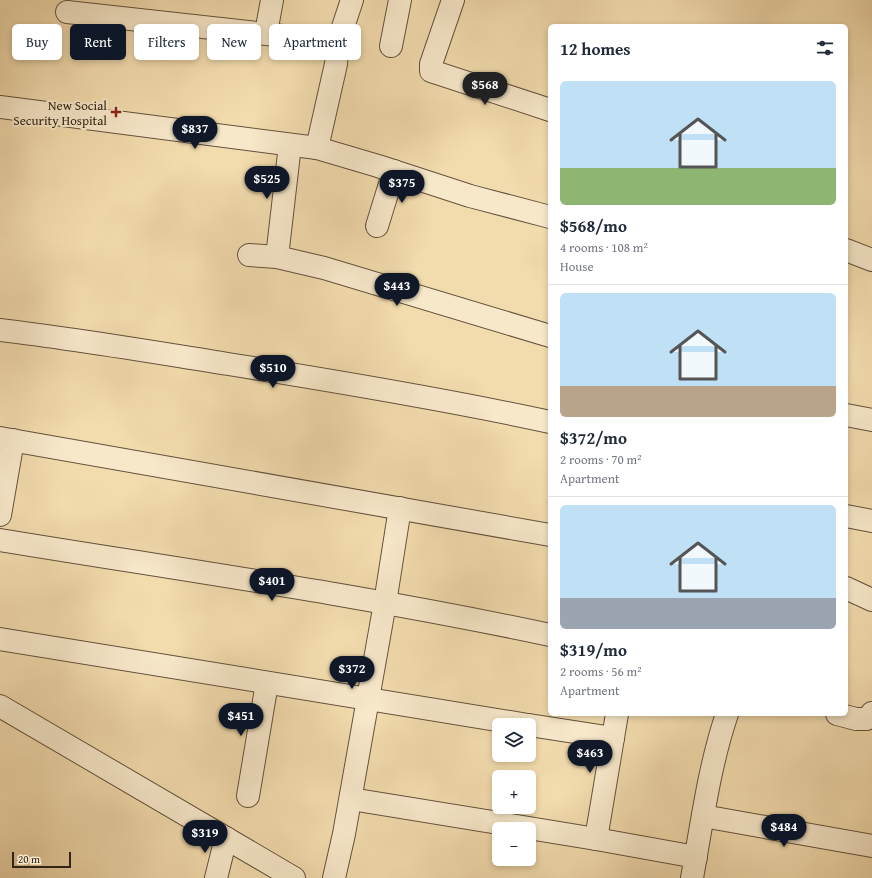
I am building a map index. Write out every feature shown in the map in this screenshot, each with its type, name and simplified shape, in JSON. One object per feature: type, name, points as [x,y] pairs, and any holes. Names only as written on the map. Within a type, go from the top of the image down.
[{"type":"street","points":[[266,33],[272,0]]},
{"type":"street","points":[[344,24],[352,0]]},
{"type":"street","points":[[453,0],[431,64],[431,71],[548,109]]},
{"type":"street","points":[[391,46],[394,1]]},
{"type":"street","points":[[67,12],[122,9],[269,33]]},
{"type":"street","points":[[317,148],[336,60]]},
{"type":"street","points":[[0,107],[317,148],[470,196],[548,216]]},
{"type":"street","points":[[278,257],[290,145]]},
{"type":"street","points":[[377,226],[394,171]]},
{"type":"street","points":[[848,252],[872,260]]},
{"type":"street","points":[[249,255],[278,257],[331,270],[548,335]]},
{"type":"street","points":[[0,330],[93,342],[300,376],[481,408],[548,422]]},
{"type":"street","points":[[848,415],[872,420]]},
{"type":"street","points":[[0,515],[6,439],[548,535]]},
{"type":"street","points":[[334,878],[351,799],[400,508]]},
{"type":"street","points":[[848,516],[872,521]]},
{"type":"street","points":[[0,540],[385,603],[479,620],[548,636]]},
{"type":"street","points":[[848,589],[872,600]]},
{"type":"street","points":[[0,639],[492,719]]},
{"type":"street","points":[[248,796],[267,683]]},
{"type":"street","points":[[0,706],[294,878]]},
{"type":"street","points":[[845,716],[861,720],[869,718],[872,713]]},
{"type":"street","points":[[596,839],[617,716]]},
{"type":"street","points":[[351,799],[596,839],[694,868],[714,756],[726,716]]},
{"type":"street","points":[[536,726],[613,738]]},
{"type":"street","points":[[703,816],[872,846]]},
{"type":"street","points":[[216,878],[226,838]]},
{"type":"place","name":"New Social Security Hospital","points":[[116,112]]}]
